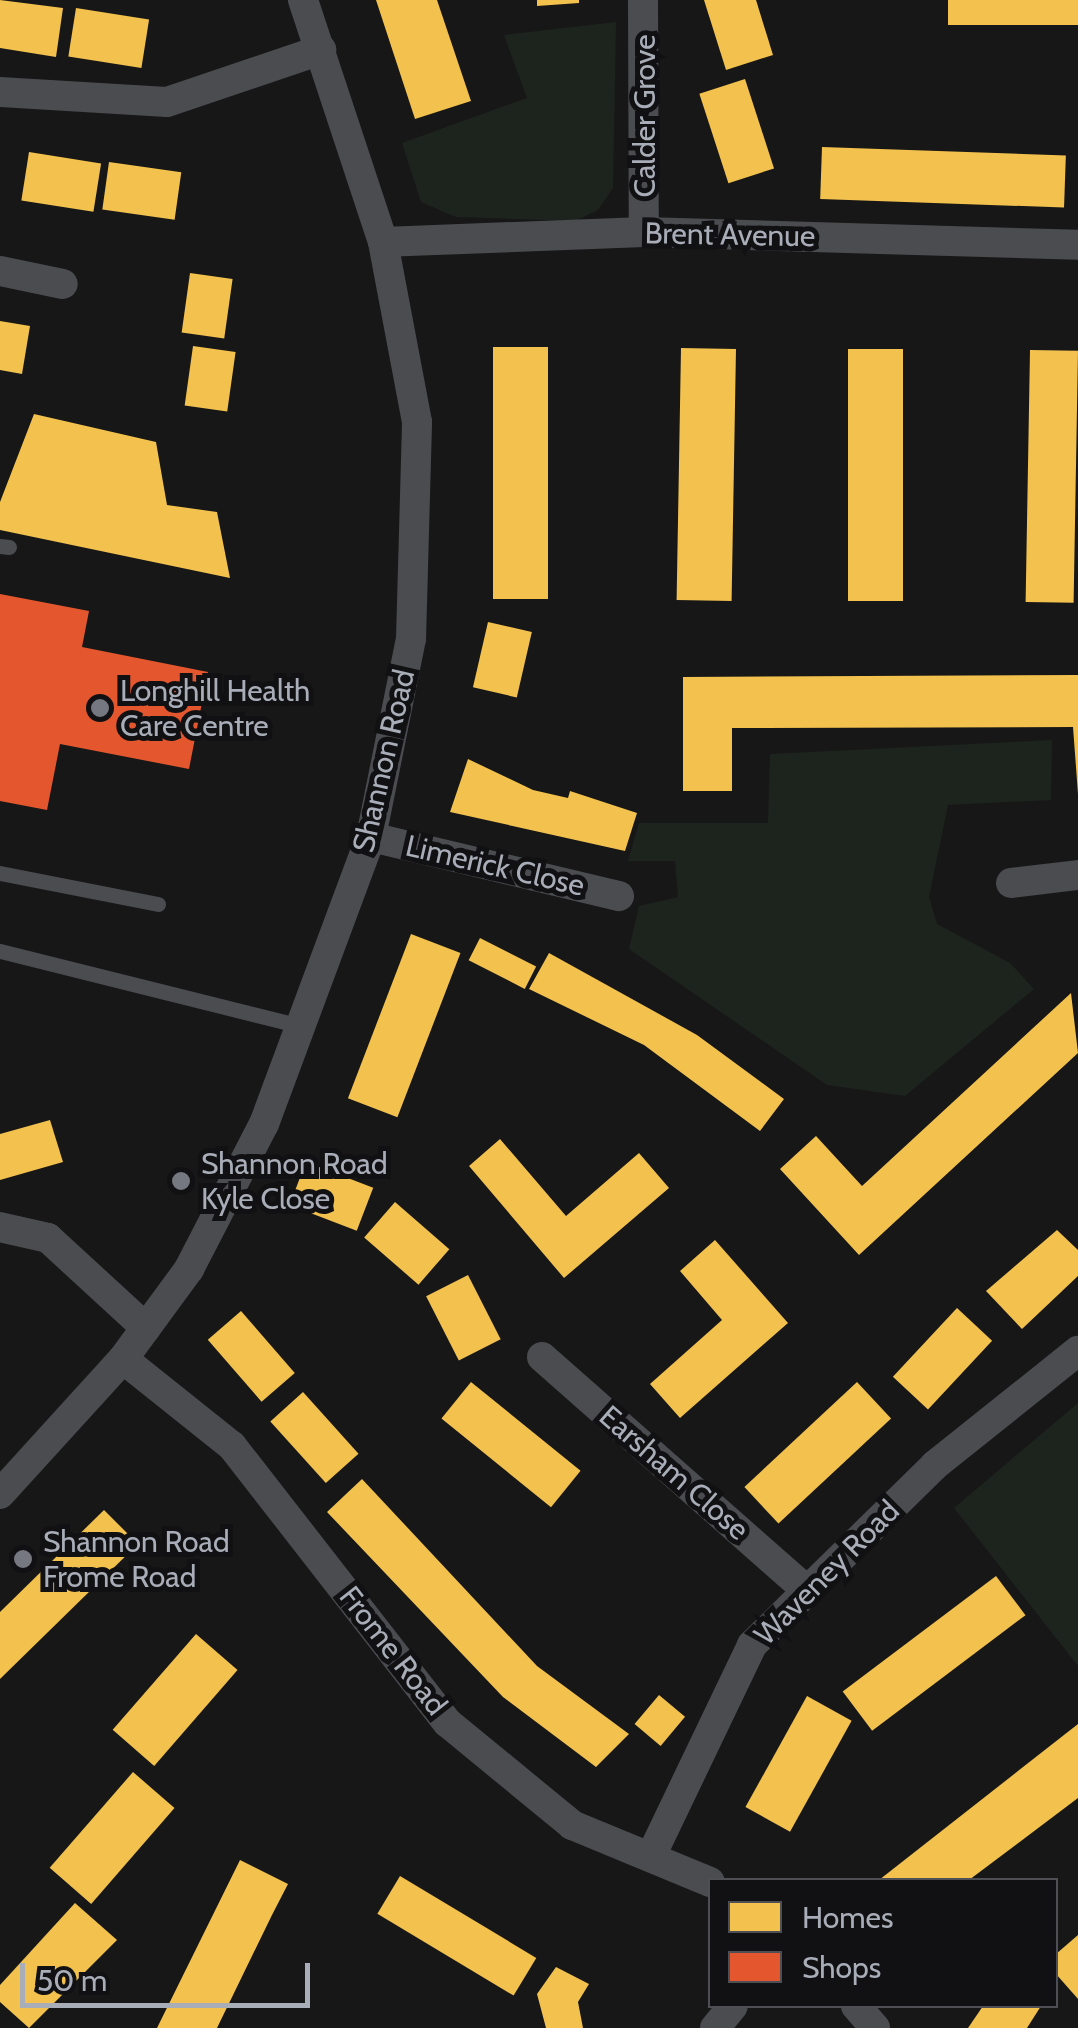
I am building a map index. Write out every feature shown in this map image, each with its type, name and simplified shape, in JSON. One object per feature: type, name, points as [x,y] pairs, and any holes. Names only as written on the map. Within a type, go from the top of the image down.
[{"type":"street","name":"Shannon Road","points":[[0,1494],[123,1359],[189,1270],[264,1124],[298,1024],[371,837],[411,639],[416,422],[383,242],[303,0]]},
{"type":"street","name":"Calder Grove","points":[[643,0],[644,232]]},
{"type":"street","points":[[0,92],[167,102],[322,50]]},
{"type":"street","name":"Brent Avenue","points":[[383,242],[644,232],[1078,246]]},
{"type":"street","points":[[0,272],[63,284]]},
{"type":"street","name":"Limerick Close","points":[[371,837],[619,896]]},
{"type":"street","points":[[1010,883],[1078,875]]},
{"type":"street","points":[[0,1227],[48,1238],[146,1328]]},
{"type":"street","name":"Waveney Road","points":[[652,1854],[752,1645],[935,1465],[1078,1351]]},
{"type":"street","name":"Earsham Close","points":[[542,1357],[806,1590]]},
{"type":"street","name":"Frome Road","points":[[123,1359],[232,1446],[448,1722],[572,1824],[652,1854],[708,1881]]},
{"type":"street","points":[[714,2028],[731,2008]]},
{"type":"lane","points":[[0,872],[158,904]]},
{"type":"lane","points":[[0,951],[298,1024]]},
{"type":"shaded area","points":[[616,22],[613,188],[598,210],[575,221],[456,217],[421,202],[402,143],[527,98],[504,35]]},
{"type":"shaded area","points":[[1052,740],[1051,800],[948,805],[929,897],[937,924],[1010,963],[1034,989],[905,1096],[827,1085],[629,949],[639,906],[678,897],[675,861],[628,861],[639,823],[768,823],[770,754]]},
{"type":"shaded area","points":[[1078,1403],[1078,1666],[954,1508]]},
{"type":"building: Homes","points":[[0,0],[63,8],[56,57],[0,48]]},
{"type":"building: Homes","points":[[376,0],[437,0],[471,101],[415,119]]},
{"type":"building: Homes","points":[[537,0],[579,0],[579,3],[537,6]]},
{"type":"building: Homes","points":[[704,0],[756,0],[773,55],[726,70]]},
{"type":"building: Homes","points":[[948,0],[1078,0],[1078,25],[948,25]]},
{"type":"building: Homes","points":[[76,8],[149,20],[141,68],[68,56]]},
{"type":"building: Homes","points":[[745,79],[774,168],[728,183],[699,94]]},
{"type":"building: Homes","points":[[822,147],[1066,156],[1064,207],[820,199]]},
{"type":"building: Homes","points":[[29,152],[101,163],[93,212],[21,200]]},
{"type":"building: Homes","points":[[109,162],[181,172],[175,220],[102,210]]},
{"type":"building: Homes","points":[[190,273],[233,279],[224,338],[182,332]]},
{"type":"building: Homes","points":[[0,321],[30,326],[22,374],[0,370]]},
{"type":"building: Homes","points":[[193,346],[236,352],[227,411],[185,405]]},
{"type":"building: Homes","points":[[493,347],[548,347],[548,599],[493,599]]},
{"type":"building: Homes","points":[[681,348],[736,349],[732,601],[677,600]]},
{"type":"building: Homes","points":[[848,349],[903,349],[903,601],[848,601]]},
{"type":"building: Homes","points":[[1030,350],[1078,351],[1074,603],[1026,602]]},
{"type":"building: Homes","points":[[34,414],[156,442],[167,505],[217,512],[230,578],[0,530],[0,502]]},
{"type":"building: Homes","points":[[488,622],[532,632],[517,697],[473,687]]},
{"type":"building: Homes","points":[[1078,675],[1078,794],[1073,727],[732,728],[732,791],[683,791],[683,677]]},
{"type":"building: Homes","points":[[468,759],[533,790],[568,798],[570,791],[637,813],[625,851],[450,812]]},
{"type":"building: Homes","points":[[411,934],[460,953],[397,1117],[348,1098]]},
{"type":"building: Homes","points":[[480,938],[536,967],[525,989],[469,960]]},
{"type":"building: Homes","points":[[549,953],[697,1035],[784,1099],[760,1131],[644,1045],[529,989]]},
{"type":"building: Homes","points":[[1071,993],[1078,1053],[859,1255],[780,1169],[816,1136],[862,1186]]},
{"type":"building: Homes","points":[[50,1120],[63,1162],[0,1180],[0,1134]]},
{"type":"building: Homes","points":[[500,1139],[566,1216],[639,1153],[669,1188],[564,1278],[469,1166]]},
{"type":"building: Homes","points":[[306,1162],[373,1188],[357,1231],[290,1205]]},
{"type":"building: Homes","points":[[395,1202],[449,1249],[419,1285],[364,1237]]},
{"type":"building: Homes","points":[[1057,1230],[1078,1250],[1078,1276],[1022,1329],[986,1291]]},
{"type":"building: Homes","points":[[715,1240],[788,1323],[680,1418],[650,1384],[722,1320],[680,1271]]},
{"type":"building: Homes","points":[[468,1275],[501,1339],[459,1360],[426,1296]]},
{"type":"building: Homes","points":[[957,1308],[992,1341],[928,1409],[893,1377]]},
{"type":"building: Homes","points":[[241,1311],[295,1373],[262,1402],[208,1340]]},
{"type":"building: Homes","points":[[471,1382],[581,1471],[551,1507],[441,1419]]},
{"type":"building: Homes","points":[[857,1382],[891,1419],[778,1524],[744,1487]]},
{"type":"building: Homes","points":[[303,1392],[359,1454],[326,1483],[270,1421]]},
{"type":"building: Homes","points":[[362,1479],[537,1666],[629,1734],[596,1767],[503,1697],[327,1512]]},
{"type":"building: Homes","points":[[104,1510],[138,1544],[0,1679],[0,1612]]},
{"type":"building: Homes","points":[[996,1576],[1025,1615],[872,1731],[843,1692]]},
{"type":"building: Homes","points":[[196,1634],[238,1670],[154,1766],[113,1730]]},
{"type":"building: Homes","points":[[659,1695],[685,1717],[661,1746],[635,1724]]},
{"type":"building: Homes","points":[[807,1696],[852,1721],[790,1832],[745,1807]]},
{"type":"building: Homes","points":[[1078,1724],[1078,1798],[972,1878],[882,1878]]},
{"type":"building: Homes","points":[[133,1772],[175,1808],[91,1904],[50,1868]]},
{"type":"building: Homes","points":[[240,1860],[288,1884],[217,2028],[157,2028]]},
{"type":"building: Homes","points":[[400,1876],[536,1958],[514,1996],[377,1914]]},
{"type":"building: Homes","points":[[75,1903],[117,1940],[29,2028],[0,2002],[0,1985]]},
{"type":"building: Homes","points":[[1078,1935],[1078,1999],[1058,1976],[1058,1952]]},
{"type":"building: Homes","points":[[556,1967],[589,1984],[578,2002],[583,2028],[546,2028],[537,1994]]},
{"type":"building: Homes","points":[[982,2008],[1040,2008],[1027,2028],[968,2028]]},
{"type":"building: Shops","name":"Longhill Health Care Centre","points":[[0,594],[89,611],[82,647],[208,672],[189,769],[60,744],[47,810],[0,801]]},
{"type":"place","name":"Longhill Health Care Centre","points":[[100,708]]},
{"type":"place","name":"Shannon Road Kyle Close","points":[[181,1181]]},
{"type":"place","name":"Shannon Road Frome Road","points":[[23,1559]]}]
